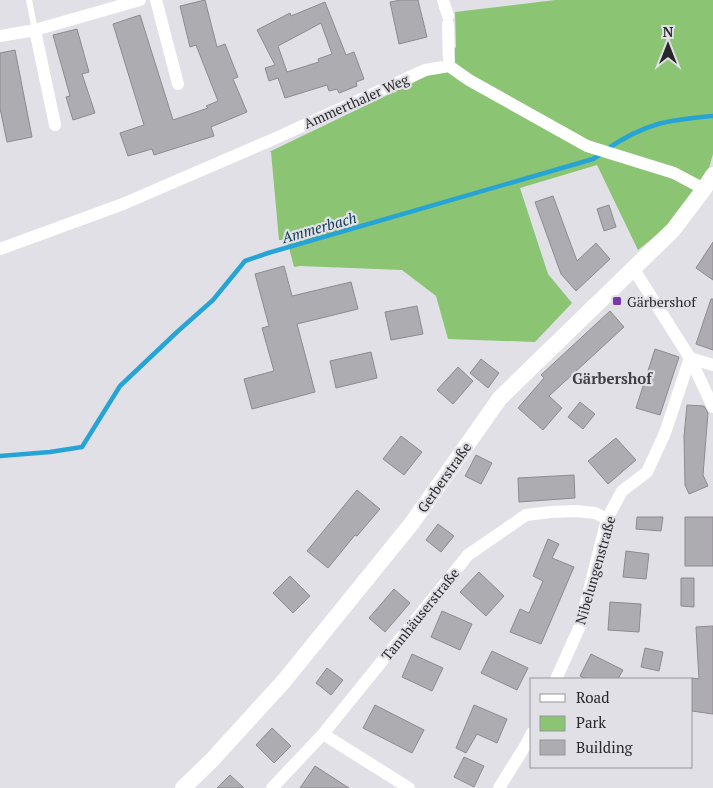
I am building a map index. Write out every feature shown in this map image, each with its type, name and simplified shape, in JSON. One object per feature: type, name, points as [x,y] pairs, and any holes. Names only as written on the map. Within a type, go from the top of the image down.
[{"type":"street","points":[[0,36],[34,30],[140,0]]},
{"type":"street","points":[[156,0],[178,84]]},
{"type":"street","points":[[443,0],[448,20],[449,66],[469,80],[587,146],[674,173],[710,181]]},
{"type":"street","points":[[34,30],[55,124]]},
{"type":"street","name":"Ammerthaler Weg","points":[[0,249],[123,204],[276,138],[425,70],[449,66]]},
{"type":"street","name":"Gerberstraße","points":[[183,788],[212,760],[284,680],[333,621],[412,523],[500,398],[673,230],[710,181]]},
{"type":"street","points":[[634,268],[690,358],[713,407]]},
{"type":"street","points":[[690,358],[713,365]]},
{"type":"street","name":"Nibelungenstraße","points":[[556,678],[580,626],[607,519],[622,491],[647,472],[665,433],[690,358]]},
{"type":"street","name":"Tannhäuserstraße","points":[[272,788],[323,734],[468,555],[526,515],[576,511],[595,513],[607,519]]},
{"type":"street","points":[[323,734],[409,788]]},
{"type":"street","points":[[499,788],[530,737]]},
{"type":"lane","points":[[29,0],[34,30]]},
{"type":"green space","points":[[555,0],[713,0],[713,154],[709,168],[670,224],[638,250],[597,165],[520,188],[548,274],[572,303],[535,342],[448,339],[436,296],[402,270],[294,267],[287,240],[279,240],[271,152],[269,152],[427,76],[456,47],[455,12]]},
{"type":"building","points":[[205,0],[217,47],[225,44],[238,77],[233,79],[247,112],[211,127],[214,136],[154,155],[152,149],[128,156],[120,133],[144,125],[113,24],[140,15],[173,120],[208,108],[206,106],[218,101],[196,45],[190,47],[180,6]]},
{"type":"building","points":[[418,0],[427,37],[399,44],[390,2]]},
{"type":"building","points":[[325,2],[346,55],[354,52],[364,79],[356,82],[357,86],[339,93],[337,89],[329,91],[327,85],[285,98],[278,78],[269,81],[265,68],[275,65],[257,30],[290,13],[291,16]],"holes":[[[321,23],[332,54],[318,59],[319,62],[287,72],[278,46]]]},
{"type":"building","points":[[77,29],[89,72],[82,74],[95,113],[73,120],[66,97],[70,96],[53,35]]},
{"type":"building","points":[[15,50],[32,137],[7,142],[0,108],[0,53]]},
{"type":"building","points":[[553,196],[577,261],[596,243],[610,259],[576,291],[561,274],[535,202]]},
{"type":"building","points":[[609,205],[616,227],[604,231],[597,209]]},
{"type":"building","points":[[713,242],[713,280],[696,268]]},
{"type":"building","points":[[284,266],[292,296],[351,282],[358,309],[297,324],[315,392],[252,409],[244,379],[274,371],[262,328],[269,326],[255,274]]},
{"type":"building","points":[[711,299],[713,299],[713,350],[696,344]]},
{"type":"building","points":[[417,306],[423,334],[391,340],[385,312]]},
{"type":"building","points":[[610,311],[624,327],[549,396],[562,408],[543,430],[518,408],[544,378],[541,375]]},
{"type":"building","points":[[655,349],[679,357],[660,415],[636,408]]},
{"type":"building","points":[[371,352],[377,378],[336,388],[330,361]]},
{"type":"building","points":[[481,359],[499,373],[488,388],[470,373]]},
{"type":"building","points":[[458,367],[473,381],[453,404],[437,390]]},
{"type":"building","points":[[580,402],[595,414],[583,429],[568,417]]},
{"type":"building","points":[[687,405],[704,406],[708,413],[703,475],[708,486],[689,494],[685,485],[684,436]]},
{"type":"building","points":[[401,436],[422,452],[404,475],[383,459]]},
{"type":"building","points":[[616,438],[636,460],[608,484],[588,461]]},
{"type":"building","points":[[476,455],[492,463],[481,484],[465,476]]},
{"type":"building","points":[[574,475],[575,498],[519,502],[518,478]]},
{"type":"building","points":[[357,490],[380,509],[357,536],[355,535],[328,568],[307,551]]},
{"type":"building","points":[[637,517],[663,517],[661,531],[636,529]]},
{"type":"building","points":[[685,517],[713,517],[713,566],[685,566]]},
{"type":"building","points":[[438,524],[454,536],[441,552],[426,540]]},
{"type":"building","points":[[548,539],[559,544],[552,558],[574,567],[541,644],[510,632],[520,609],[529,613],[543,581],[533,576]]},
{"type":"building","points":[[626,551],[649,554],[646,579],[623,577]]},
{"type":"building","points":[[479,572],[504,596],[486,616],[460,592]]},
{"type":"building","points":[[290,576],[310,596],[293,613],[273,593]]},
{"type":"building","points":[[681,578],[694,578],[694,607],[681,606]]},
{"type":"building","points":[[394,589],[410,603],[385,632],[369,618]]},
{"type":"building","points":[[610,602],[641,604],[639,632],[608,630]]},
{"type":"building","points":[[442,611],[472,624],[460,650],[431,637]]},
{"type":"building","points":[[713,626],[713,714],[693,711],[693,678],[699,679],[696,627]]},
{"type":"building","points":[[645,648],[663,652],[659,671],[641,667]]},
{"type":"building","points":[[492,651],[528,668],[517,690],[481,673]]},
{"type":"building","points":[[412,654],[443,668],[432,691],[402,677]]},
{"type":"building","points":[[591,654],[623,670],[619,678],[585,678],[580,676]]},
{"type":"building","points":[[327,668],[343,680],[331,695],[316,683]]},
{"type":"building","points":[[375,705],[424,730],[412,753],[363,728]]},
{"type":"building","points":[[474,705],[507,719],[497,743],[477,734],[466,753],[456,748]]},
{"type":"building","points":[[272,728],[291,746],[274,763],[256,745]]},
{"type":"building","points":[[464,757],[484,766],[474,787],[454,777]]},
{"type":"building","points":[[315,766],[349,788],[300,788]]},
{"type":"building","points":[[230,775],[244,788],[217,788]]},
{"type":"waterway","name":"Ammerbach","points":[[607,149],[634,133],[657,124],[713,116]]},
{"type":"waterway","name":"Ammerbach","points":[[0,456],[82,447],[120,386],[213,300],[245,261],[593,159],[601,154]]},
{"type":"place","name":"Gärbershof","points":[[617,301]]},
{"type":"district","name":"Gärbershof","points":[[612,378]]}]
